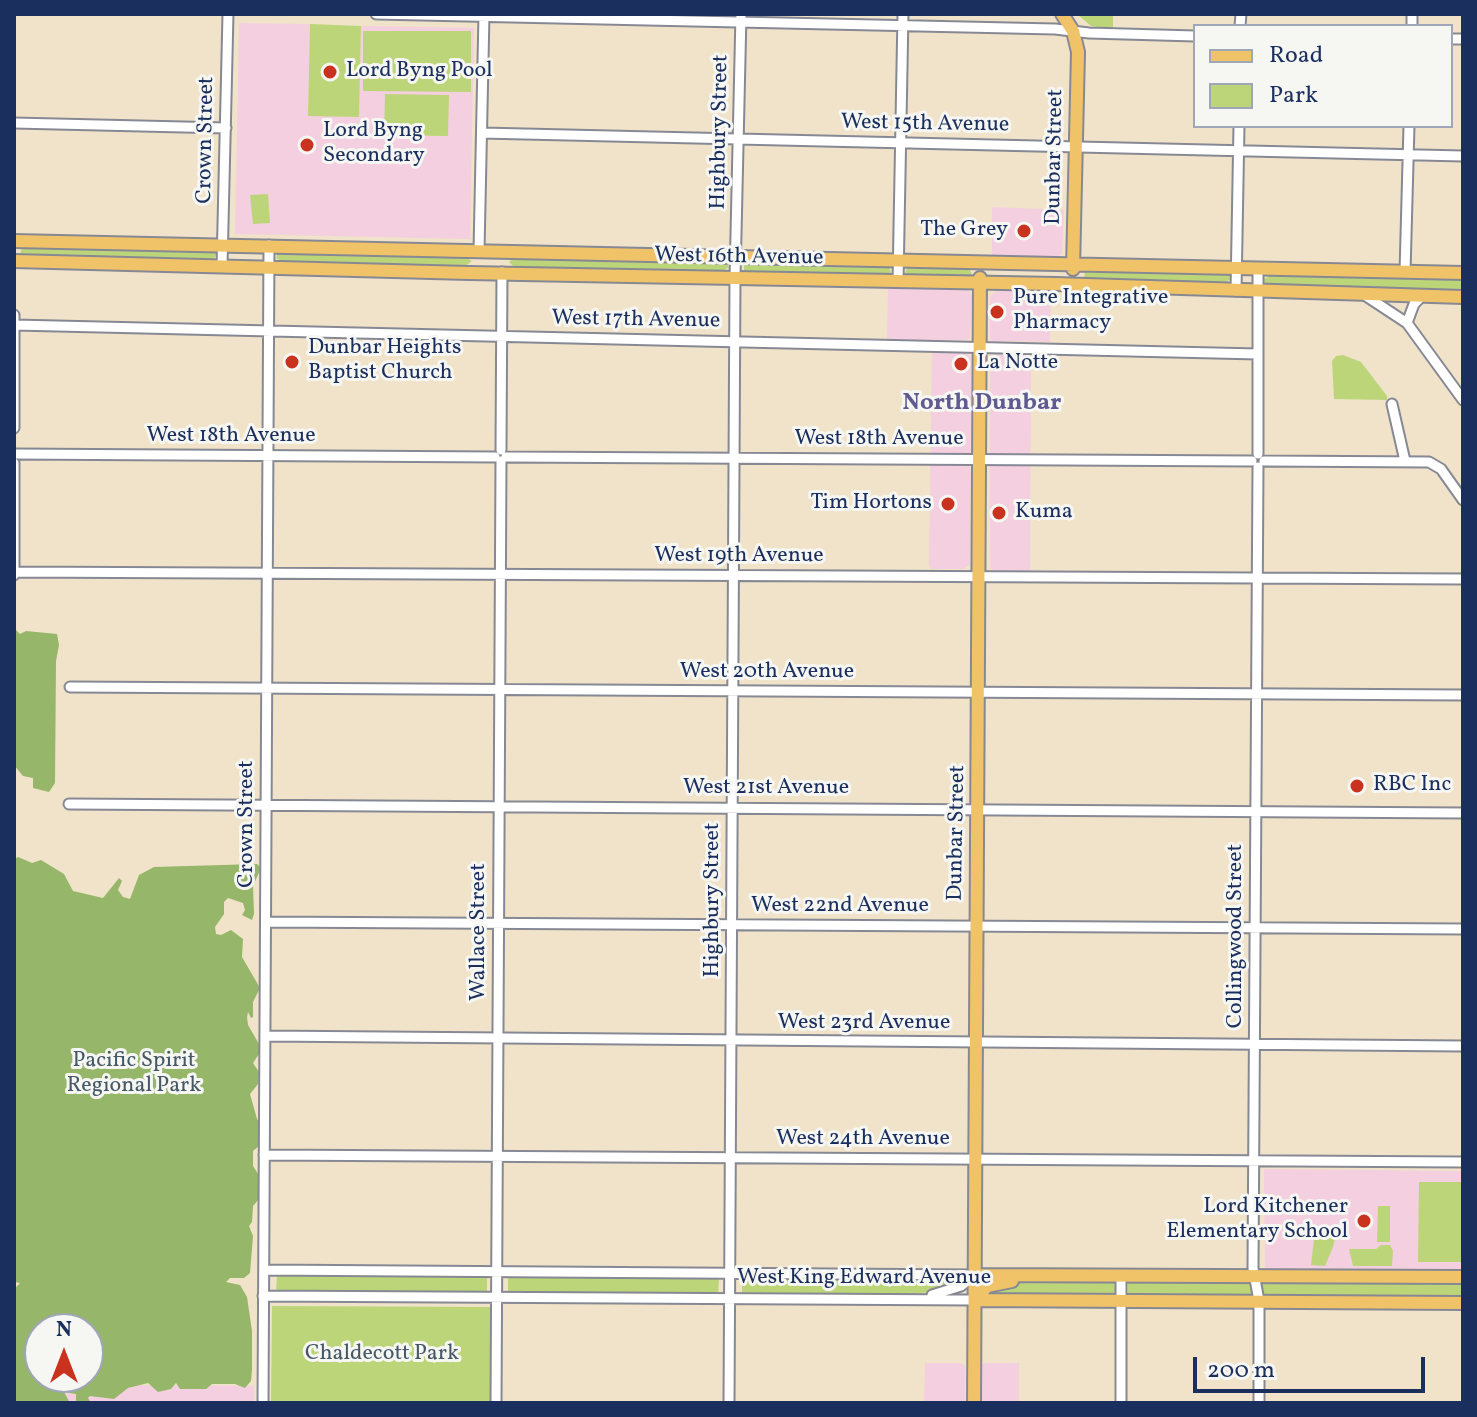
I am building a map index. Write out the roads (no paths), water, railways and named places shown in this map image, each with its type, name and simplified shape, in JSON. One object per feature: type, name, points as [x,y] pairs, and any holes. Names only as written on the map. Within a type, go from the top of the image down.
[{"type":"main road","points":[[1062,14],[1073,31]]},
{"type":"main road","name":"Dunbar Street","points":[[1073,31],[1078,52],[1073,284]]},
{"type":"main road","name":"West 16th Avenue","points":[[14,241],[1463,273]]},
{"type":"main road","name":"West 16th Avenue","points":[[14,261],[1073,284],[1463,297]]},
{"type":"main road","name":"Dunbar Street","points":[[974,1403],[980,263]]},
{"type":"main road","name":"West King Edward Avenue","points":[[975,1275],[1463,1277]]},
{"type":"main road","points":[[975,1300],[987,1286],[1018,1280],[1023,1275]]},
{"type":"main road","name":"West King Edward Avenue","points":[[975,1300],[1463,1303]]},
{"type":"street","name":"Crown Street","points":[[222,266],[228,14]]},
{"type":"street","points":[[376,14],[741,18],[1193,36]]},
{"type":"street","points":[[898,282],[903,14]]},
{"type":"street","points":[[479,251],[484,15]]},
{"type":"street","name":"Highbury Street","points":[[729,1403],[735,278],[741,18]]},
{"type":"street","points":[[14,123],[226,128]]},
{"type":"street","points":[[1236,291],[1239,128]]},
{"type":"street","points":[[1405,272],[1409,128]]},
{"type":"street","name":"West 15th Avenue","points":[[482,133],[1463,156]]},
{"type":"street","name":"Crown Street","points":[[263,1403],[269,245]]},
{"type":"street","name":"Collingwood Street","points":[[1258,268],[1253,1276],[1259,1301],[1259,1403]]},
{"type":"street","name":"Wallace Street","points":[[496,1403],[502,272]]},
{"type":"street","points":[[1365,295],[1407,323],[1463,400]]},
{"type":"street","points":[[1407,323],[1414,304],[1422,296]]},
{"type":"street","points":[[14,315],[14,428]]},
{"type":"street","name":"West 17th Avenue","points":[[14,325],[1258,354]]},
{"type":"street","points":[[1392,404],[1405,461]]},
{"type":"street","name":"West 18th Avenue","points":[[14,454],[1405,461],[1429,462],[1441,469],[1463,500]]},
{"type":"street","points":[[14,463],[15,574]]},
{"type":"street","name":"West 19th Avenue","points":[[15,574],[268,572],[1463,579]]},
{"type":"street","name":"West 20th Avenue","points":[[70,687],[1463,695]]},
{"type":"street","name":"West 21st Avenue","points":[[69,804],[1463,813]]},
{"type":"street","name":"West 22nd Avenue","points":[[266,922],[1463,929]]},
{"type":"street","name":"West 23rd Avenue","points":[[265,1036],[1463,1046]]},
{"type":"street","name":"West 24th Avenue","points":[[264,1155],[1463,1162]]},
{"type":"street","name":"West King Edward Avenue","points":[[264,1270],[975,1275]]},
{"type":"street","points":[[905,1299],[937,1295],[957,1288],[975,1275]]},
{"type":"street","points":[[1121,1276],[1121,1403]]},
{"type":"street","name":"West King Edward Avenue","points":[[263,1296],[975,1300]]},
{"type":"place","name":"Lord Byng Pool","points":[[330,72]]},
{"type":"place","name":"Lord Byng Secondary","points":[[307,145]]},
{"type":"place","name":"The Grey","points":[[1024,231]]},
{"type":"place","name":"Pure Integrative Pharmacy","points":[[997,312]]},
{"type":"place","name":"Dunbar Heights Baptist Church","points":[[292,362]]},
{"type":"place","name":"La Notte","points":[[961,364]]},
{"type":"place","name":"Tim Hortons","points":[[948,504]]},
{"type":"place","name":"Kuma","points":[[999,513]]},
{"type":"place","name":"RBC Inc","points":[[1357,786]]},
{"type":"place","name":"Lord Kitchener Elementary School","points":[[1364,1221]]},
{"type":"district","name":"North Dunbar","points":[[982,405]]},
{"type":"park label","name":"Pacific Spirit Regional Park","points":[[134,1074]]},
{"type":"park label","name":"Chaldecott Park","points":[[382,1355]]}]
